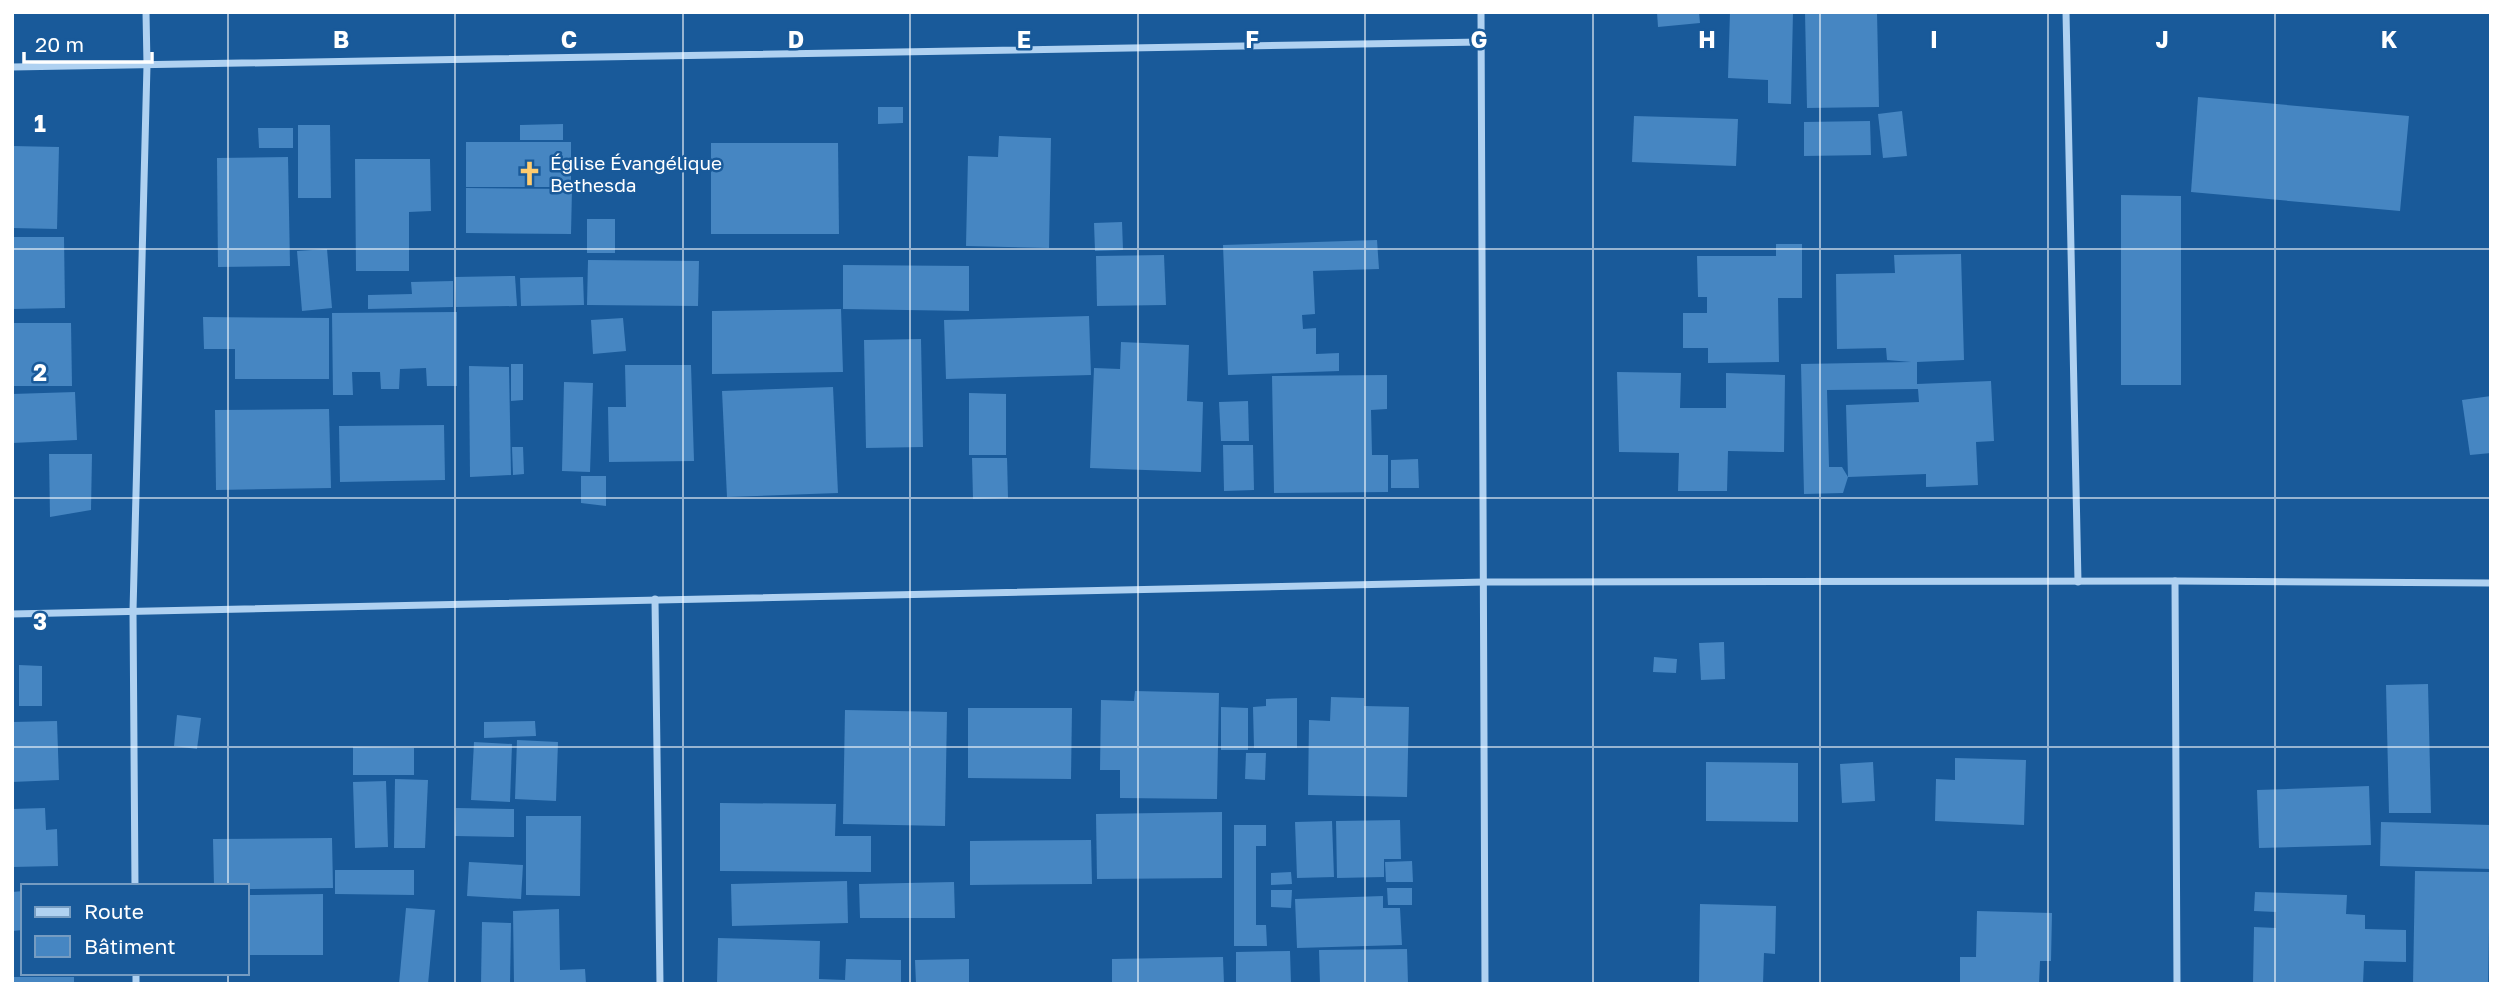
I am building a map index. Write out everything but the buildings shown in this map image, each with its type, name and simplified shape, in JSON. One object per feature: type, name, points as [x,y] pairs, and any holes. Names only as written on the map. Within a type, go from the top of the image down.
[{"type":"street","points":[[135,884],[133,611],[147,65],[146,12]]},
{"type":"street","points":[[1481,12],[1485,984]]},
{"type":"street","points":[[2066,12],[2078,582]]},
{"type":"street","points":[[12,67],[1482,43]]},
{"type":"street","points":[[2175,581],[2177,984]]},
{"type":"street","points":[[12,614],[1485,582],[2491,583]]},
{"type":"street","points":[[655,599],[660,984]]},
{"type":"place","name":"Église Évangélique Bethesda","points":[[530,173]]}]
